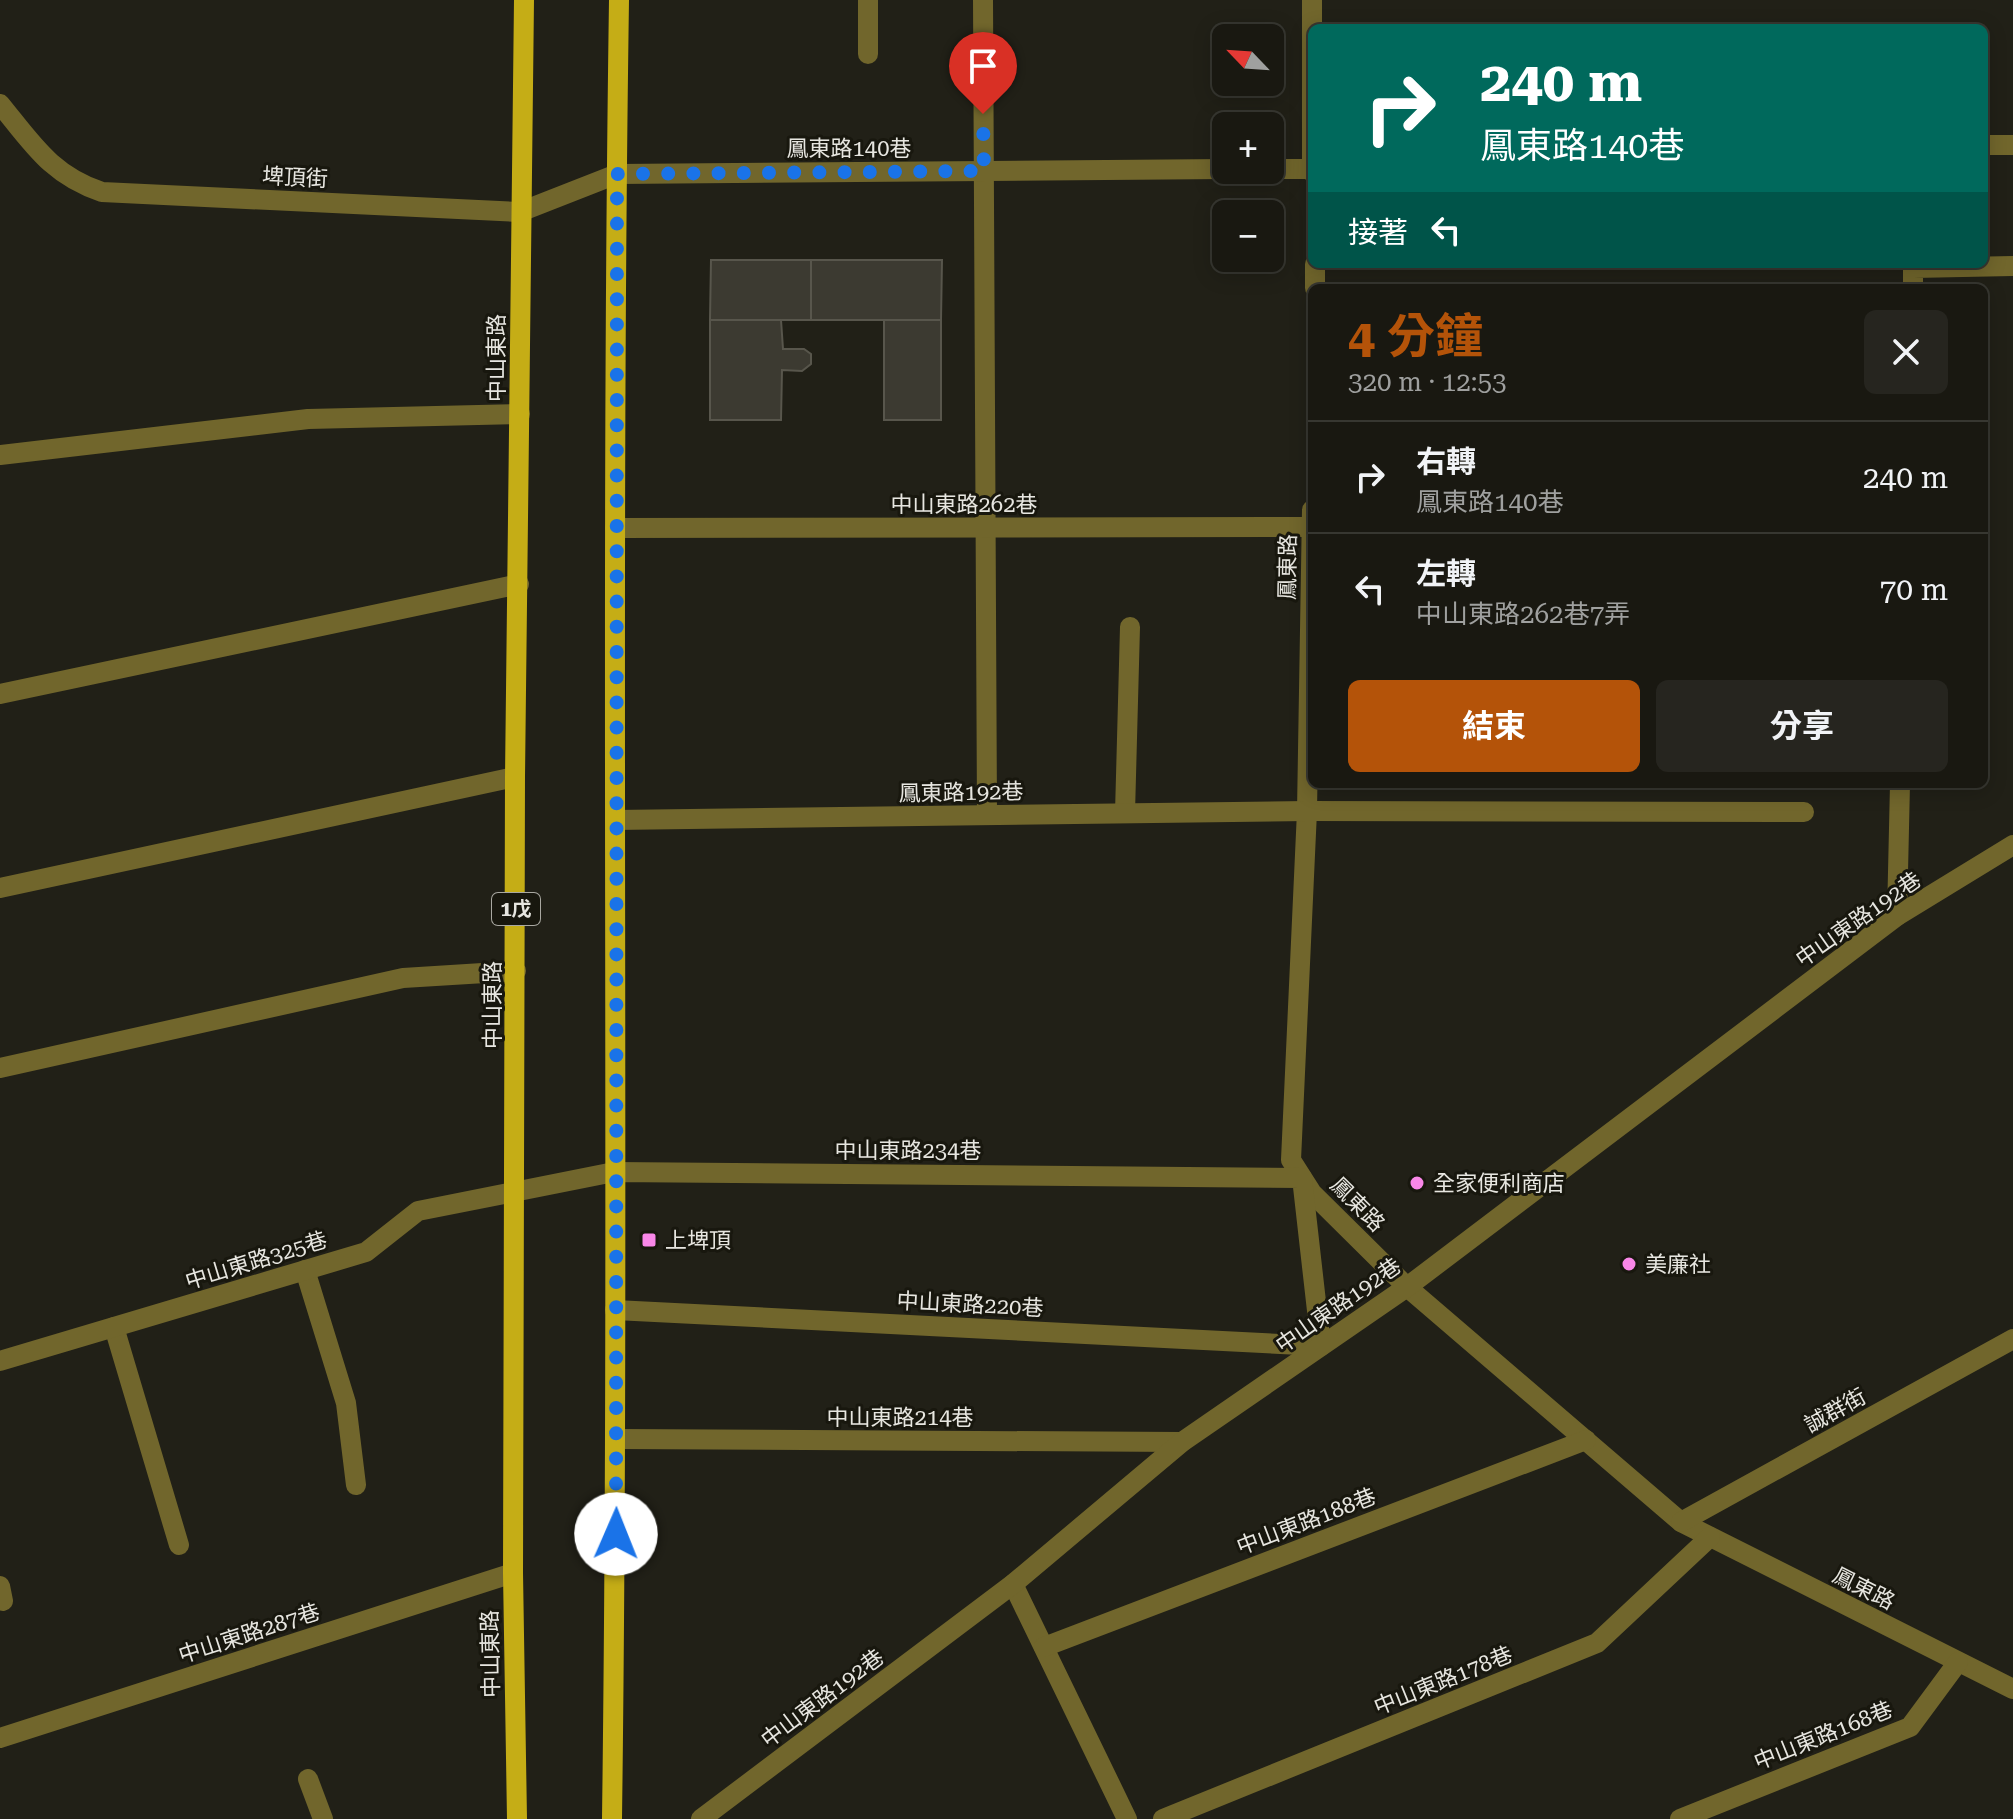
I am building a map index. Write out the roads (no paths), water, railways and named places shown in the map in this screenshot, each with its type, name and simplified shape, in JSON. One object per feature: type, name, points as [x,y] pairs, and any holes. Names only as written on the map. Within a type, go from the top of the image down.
[{"type":"main road","name":"中山東路","points":[[517,1819],[513,1573],[515,777],[524,0]]},
{"type":"main road","points":[[612,1819],[617,1439],[614,1172],[619,0]]},
{"type":"street","points":[[868,0],[868,54]]},
{"type":"street","points":[[983,0],[987,815]]},
{"type":"street","points":[[1312,0],[1312,24]]},
{"type":"street","name":"埤頂街","points":[[0,104],[51,167],[78,184],[102,192],[520,212],[617,174]]},
{"type":"street","points":[[1988,145],[2013,145]]},
{"type":"street","name":"鳳東路140巷","points":[[617,174],[1212,169]]},
{"type":"street","points":[[1284,169],[1308,170]]},
{"type":"street","points":[[1988,266],[2013,266]]},
{"type":"street","points":[[0,455],[308,419],[520,414]]},
{"type":"street","name":"中山東路262巷","points":[[615,528],[1308,527]]},
{"type":"street","points":[[0,694],[519,584]]},
{"type":"street","points":[[1125,813],[1130,627]]},
{"type":"street","name":"鳳東路","points":[[1308,754],[1291,1160],[1312,1193],[1407,1287],[1681,1522],[2013,1689]]},
{"type":"street","points":[[0,888],[515,777]]},
{"type":"street","points":[[1897,916],[1900,788]]},
{"type":"street","name":"鳳東路192巷","points":[[615,820],[1307,811],[1804,812]]},
{"type":"street","name":"中山東路192巷","points":[[701,1819],[1013,1584],[1182,1442],[1407,1287],[1897,916],[2013,845]]},
{"type":"street","points":[[0,1068],[403,978],[516,971]]},
{"type":"street","name":"中山東路234巷","points":[[515,1189],[614,1172],[1302,1178]]},
{"type":"street","points":[[1302,1178],[1321,1346]]},
{"type":"street","name":"中山東路325巷","points":[[0,1361],[366,1252],[418,1211],[515,1189]]},
{"type":"street","points":[[305,1270],[346,1403],[356,1485]]},
{"type":"street","name":"中山東路220巷","points":[[615,1310],[1321,1346]]},
{"type":"street","points":[[114,1327],[179,1545]]},
{"type":"street","name":"誠群街","points":[[1681,1522],[2013,1339]]},
{"type":"street","name":"中山東路214巷","points":[[617,1439],[1182,1442]]},
{"type":"street","name":"中山東路188巷","points":[[1044,1647],[1586,1440]]},
{"type":"street","name":"中山東路178巷","points":[[1163,1819],[1597,1643],[1710,1537]]},
{"type":"street","name":"中山東路287巷","points":[[0,1738],[513,1573]]},
{"type":"street","points":[[1013,1584],[1127,1819]]},
{"type":"street","name":"中山東路168巷","points":[[1680,1819],[1910,1727],[1958,1662]]},
{"type":"street","points":[[308,1779],[323,1819]]},
{"type":"place","name":"全家便利商店","points":[[1417,1183]]},
{"type":"place","name":"上埤頂","points":[[649,1240]]},
{"type":"place","name":"美廉社","points":[[1629,1264]]}]
